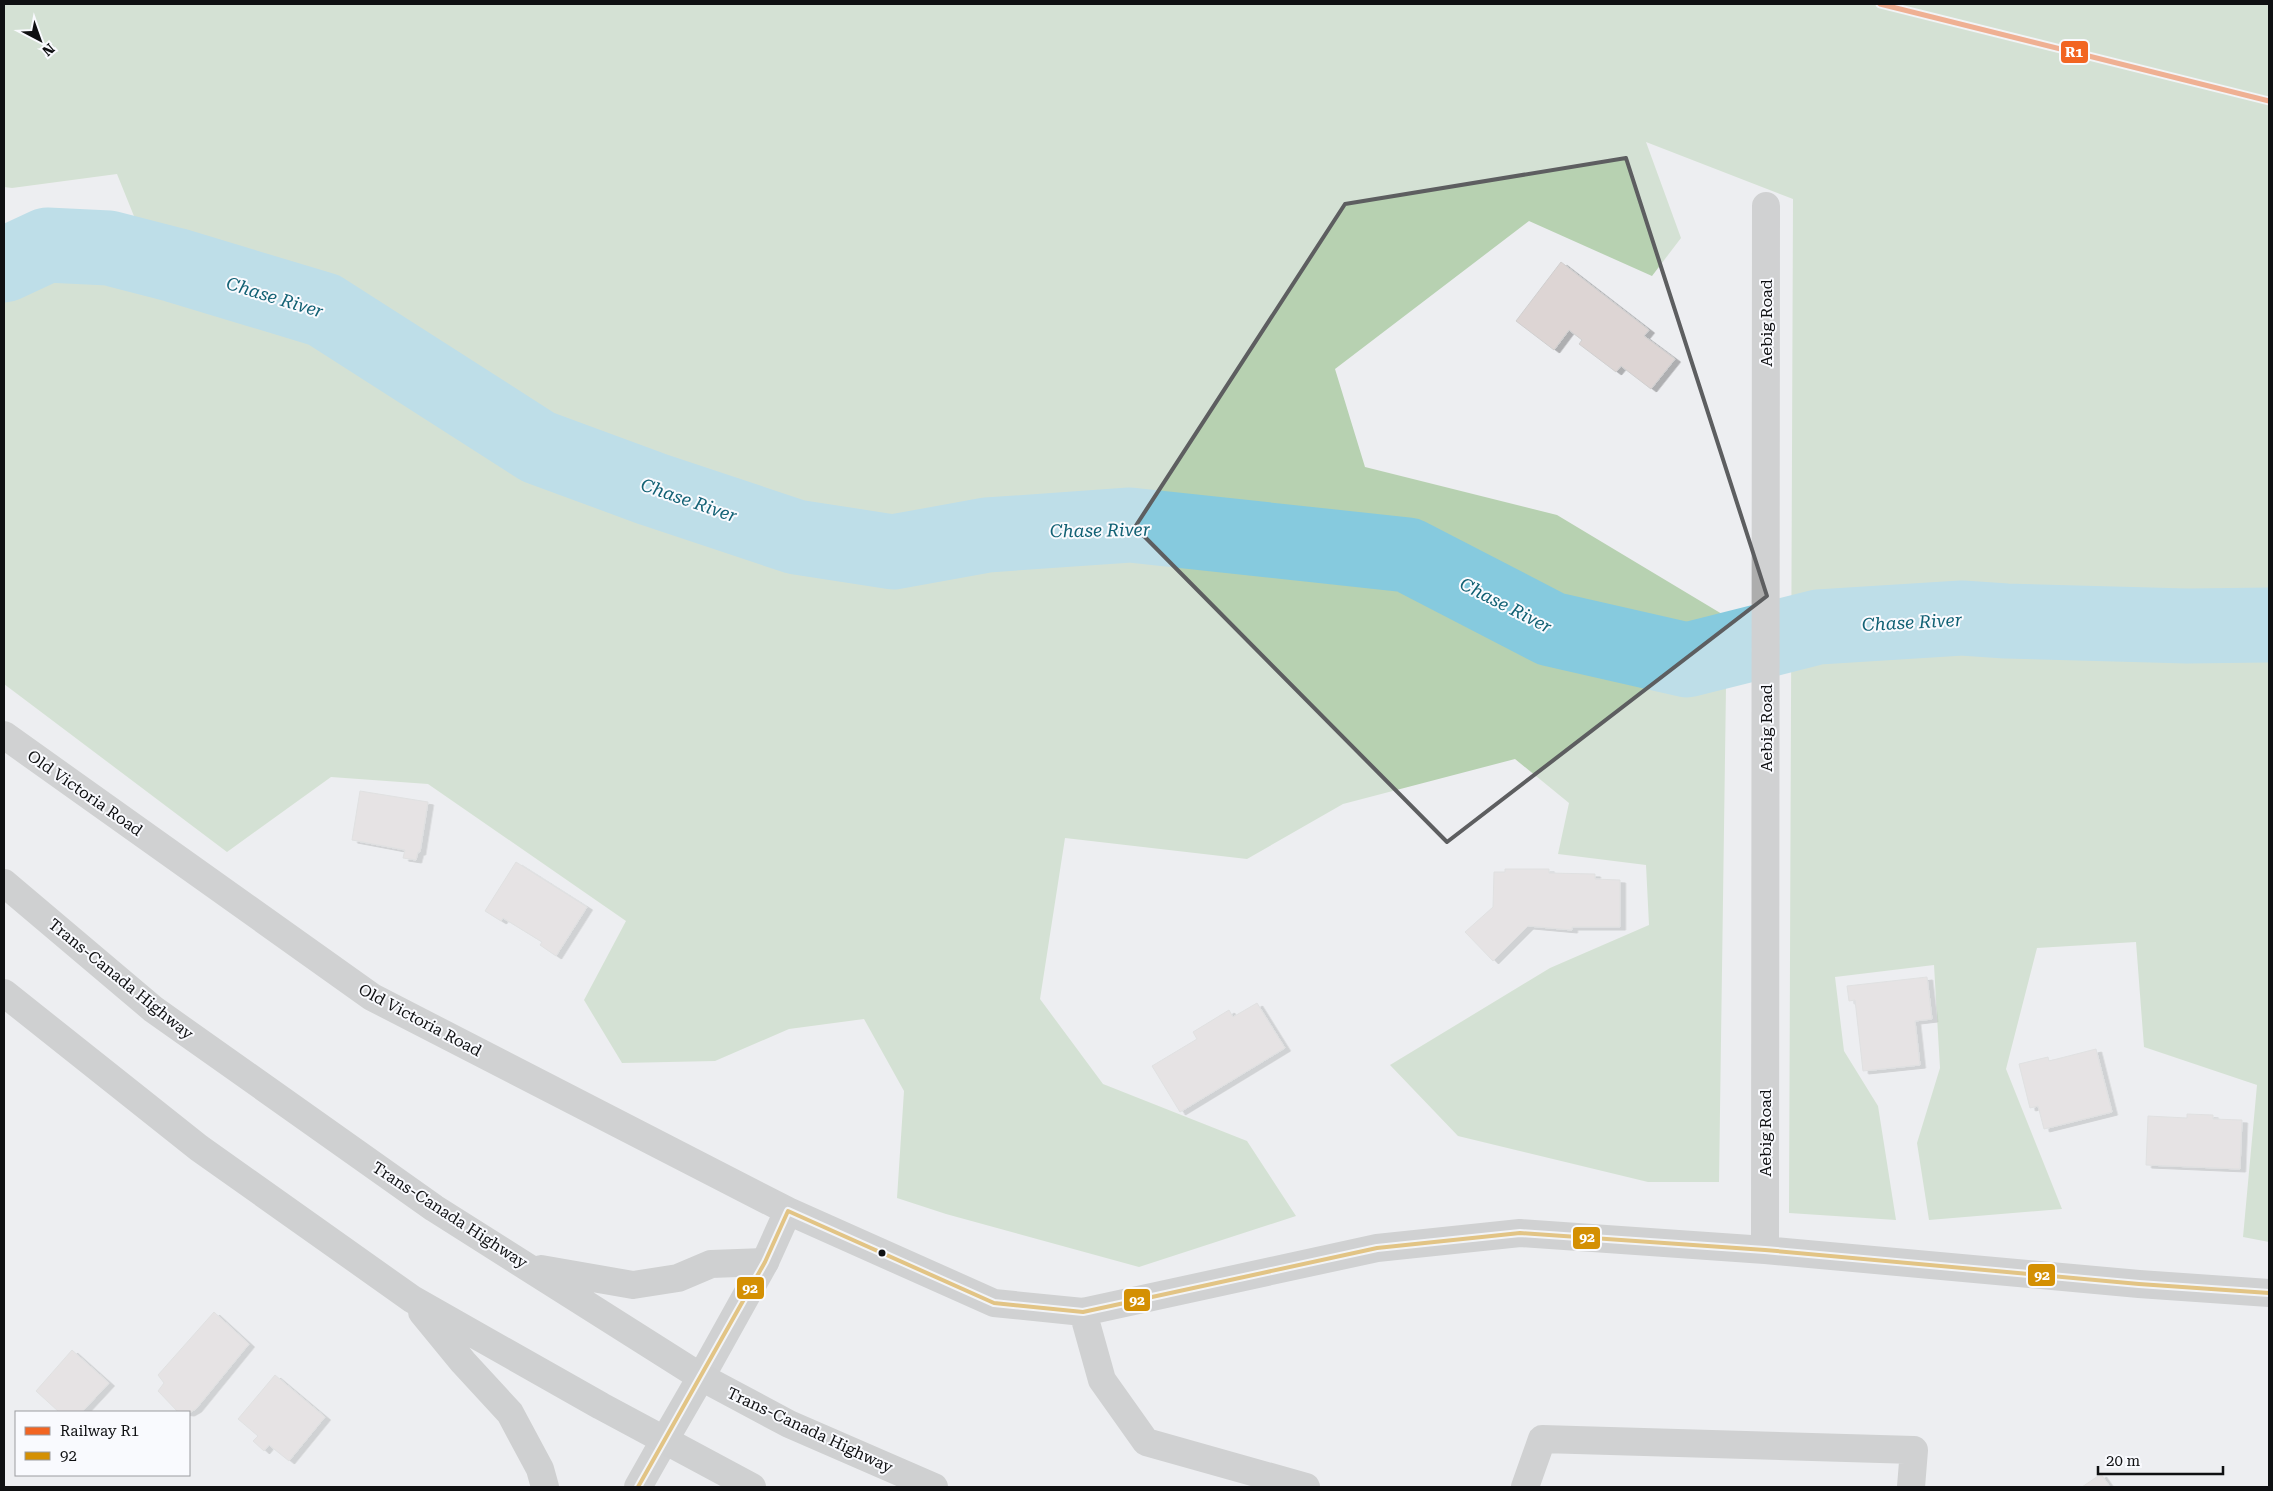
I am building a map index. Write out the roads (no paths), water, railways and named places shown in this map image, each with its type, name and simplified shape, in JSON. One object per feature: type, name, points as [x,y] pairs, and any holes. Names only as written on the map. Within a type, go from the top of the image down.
[{"type":"highway","name":"Trans-Canada Highway","points":[[4,883],[153,1009],[434,1208],[702,1378],[789,1424],[934,1487]]},
{"type":"highway","points":[[4,993],[198,1148],[412,1299],[664,1441],[752,1487]]},
{"type":"highway","points":[[528,1267],[633,1285],[678,1278],[711,1264],[765,1262]]},
{"type":"highway","points":[[412,1299],[510,1414],[540,1469],[545,1487]]},
{"type":"highway","points":[[664,1441],[702,1378]]},
{"type":"street","name":"Aebig Road","points":[[1765,1250],[1766,206]]},
{"type":"street","name":"Old Victoria Road","points":[[4,735],[372,997],[788,1211],[994,1303],[1083,1312],[1377,1248],[1520,1232],[1765,1250],[2269,1294]]},
{"type":"street","points":[[702,1378],[765,1262],[788,1211]]},
{"type":"street","points":[[1083,1312],[1102,1380],[1146,1442],[1306,1487]]},
{"type":"street","points":[[1525,1487],[1542,1439],[1914,1450],[1911,1487]]},
{"type":"street","points":[[638,1487],[664,1441]]},
{"type":"waterway","name":"Chase River","points":[[4,265],[47,245],[109,248],[175,265],[324,310],[538,447],[652,489],[796,537],[893,552],[987,535],[1130,525],[1408,555],[1551,629],[1687,660],[1818,627],[1962,618],[2187,626],[2269,625]]},
{"type":"rail line","name":"R1","points":[[1880,4],[2269,101]]}]
